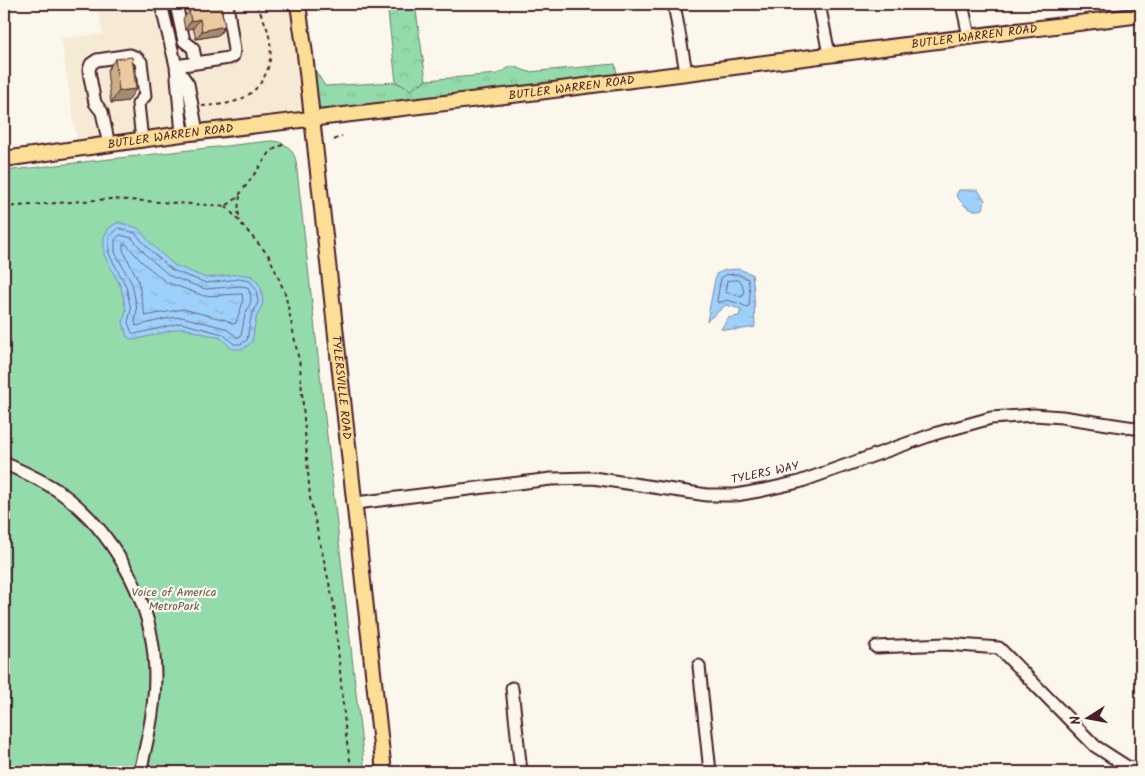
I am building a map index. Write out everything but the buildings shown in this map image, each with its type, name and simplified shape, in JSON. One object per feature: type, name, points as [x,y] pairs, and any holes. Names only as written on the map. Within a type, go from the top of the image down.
[{"type":"main road","name":"TYLERSVILLE ROAD","points":[[298,4],[313,119],[384,772]]},
{"type":"main road","name":"BUTLER WARREN ROAD","points":[[4,159],[197,132],[530,93],[1141,15]]},
{"type":"street","points":[[161,4],[176,66],[182,134]]},
{"type":"street","points":[[176,4],[184,41],[194,48],[196,63]]},
{"type":"street","points":[[176,66],[233,56],[234,50],[227,4]]},
{"type":"street","points":[[674,4],[686,72]]},
{"type":"street","points":[[819,4],[829,54]]},
{"type":"street","points":[[962,4],[968,36]]},
{"type":"street","points":[[109,145],[102,112],[95,104],[89,70],[91,64],[97,60],[130,55],[141,62],[145,96],[138,104],[142,140]]},
{"type":"street","points":[[176,66],[188,84],[197,132]]},
{"type":"street","name":"TYLERS WAY","points":[[356,503],[503,484],[593,478],[706,495],[736,495],[799,482],[934,434],[991,418],[1053,416],[1141,429]]},
{"type":"street","points":[[4,463],[34,476],[62,493],[82,512],[104,535],[128,574],[139,597],[152,639],[155,685],[153,715],[140,772]]},
{"type":"street","points":[[876,647],[946,644],[999,648],[1095,746],[1126,766],[1141,771]]},
{"type":"street","points":[[700,666],[710,772]]},
{"type":"street","points":[[512,688],[520,772]]},
{"type":"path","points":[[192,107],[222,105],[236,101],[251,94],[263,82],[270,67],[271,48],[269,34],[256,4]]},
{"type":"path","points":[[334,140],[342,136]]},
{"type":"path","points":[[4,207],[110,199],[226,206],[240,193],[270,151],[286,143]]},
{"type":"path","points":[[240,193],[238,210],[241,224]]},
{"type":"path","points":[[226,206],[269,256],[285,293],[300,366],[310,498],[334,605],[345,727],[352,772]]},
{"type":"shaded area","points":[[96,4],[298,4],[313,119],[78,149],[61,38],[103,34]]},
{"type":"green space","points":[[387,4],[415,4],[426,80],[411,90],[396,82]]},
{"type":"green space","points":[[305,54],[325,86],[396,82],[411,90],[426,80],[497,74],[512,66],[529,72],[615,64],[618,81],[313,119]]},
{"type":"green space","name":"Voice of America MetroPark","points":[[270,141],[280,142],[287,146],[293,152],[296,161],[365,772],[4,772],[4,171]]},
{"type":"water","points":[[959,190],[978,190],[985,200],[983,209],[974,210],[967,208],[956,195]]},
{"type":"water","points":[[118,222],[138,228],[155,248],[174,265],[206,278],[239,274],[252,276],[261,287],[263,303],[256,318],[252,342],[243,349],[232,349],[221,338],[181,328],[134,340],[127,337],[123,322],[126,310],[121,287],[104,255],[104,236],[109,228]]},
{"type":"water","points":[[739,269],[752,274],[755,327],[737,330],[721,329],[728,318],[739,316],[741,309],[726,305],[707,321],[716,274],[725,270]]}]
